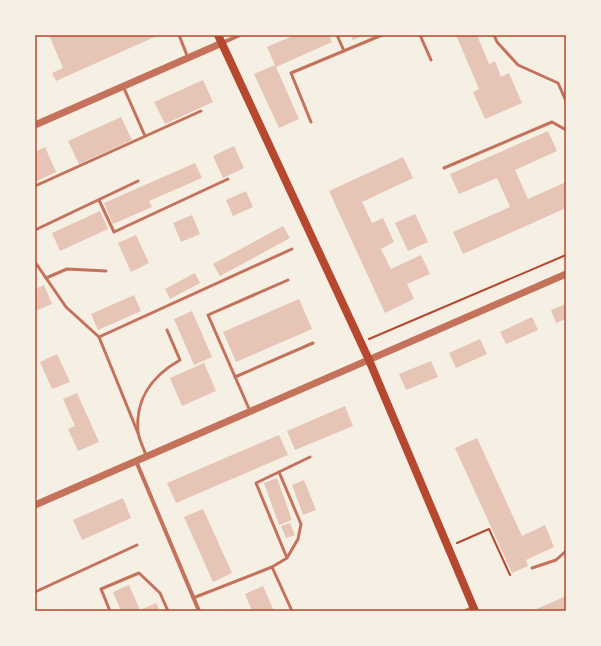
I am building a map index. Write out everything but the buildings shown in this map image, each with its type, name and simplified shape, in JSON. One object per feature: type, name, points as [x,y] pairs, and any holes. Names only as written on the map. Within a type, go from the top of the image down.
[{"type":"main road","points":[[218,35],[369,360],[474,609]]},
{"type":"street","points":[[35,125],[240,35]]},
{"type":"street","points":[[35,505],[566,274]]},
{"type":"street","points":[[136,461],[199,611]]},
{"type":"lane","points":[[179,35],[188,58]]},
{"type":"lane","points":[[337,35],[344,51]]},
{"type":"lane","points":[[311,122],[291,73],[382,35]]},
{"type":"lane","points":[[420,35],[431,60]]},
{"type":"lane","points":[[494,35],[497,42],[518,65],[558,83],[566,101]]},
{"type":"lane","points":[[123,86],[146,136]]},
{"type":"lane","points":[[35,186],[201,111]]},
{"type":"lane","points":[[444,168],[552,122],[566,130]]},
{"type":"lane","points":[[99,200],[114,232],[228,179]]},
{"type":"lane","points":[[35,230],[138,181]]},
{"type":"lane","points":[[99,337],[292,249]]},
{"type":"lane","points":[[35,262],[66,307],[99,337],[146,456]]},
{"type":"lane","points":[[46,278],[67,269],[106,271]]},
{"type":"lane","points":[[250,411],[208,315],[288,280]]},
{"type":"lane","points":[[138,433],[139,410],[149,386],[165,369],[180,360],[166,330]]},
{"type":"lane","points":[[235,377],[313,343]]},
{"type":"lane","points":[[287,558],[256,483],[310,457]]},
{"type":"lane","points":[[193,598],[272,567],[287,558],[298,539],[301,524],[280,472]]},
{"type":"lane","points":[[35,592],[137,545]]},
{"type":"lane","points":[[532,568],[556,560],[566,551]]},
{"type":"lane","points":[[272,567],[292,611]]},
{"type":"lane","points":[[110,611],[101,589],[139,573],[160,593],[168,611]]},
{"type":"lane","points":[[464,611],[474,609]]},
{"type":"path","points":[[360,343],[566,255]]},
{"type":"path","points":[[448,547],[490,529],[510,575]]}]
